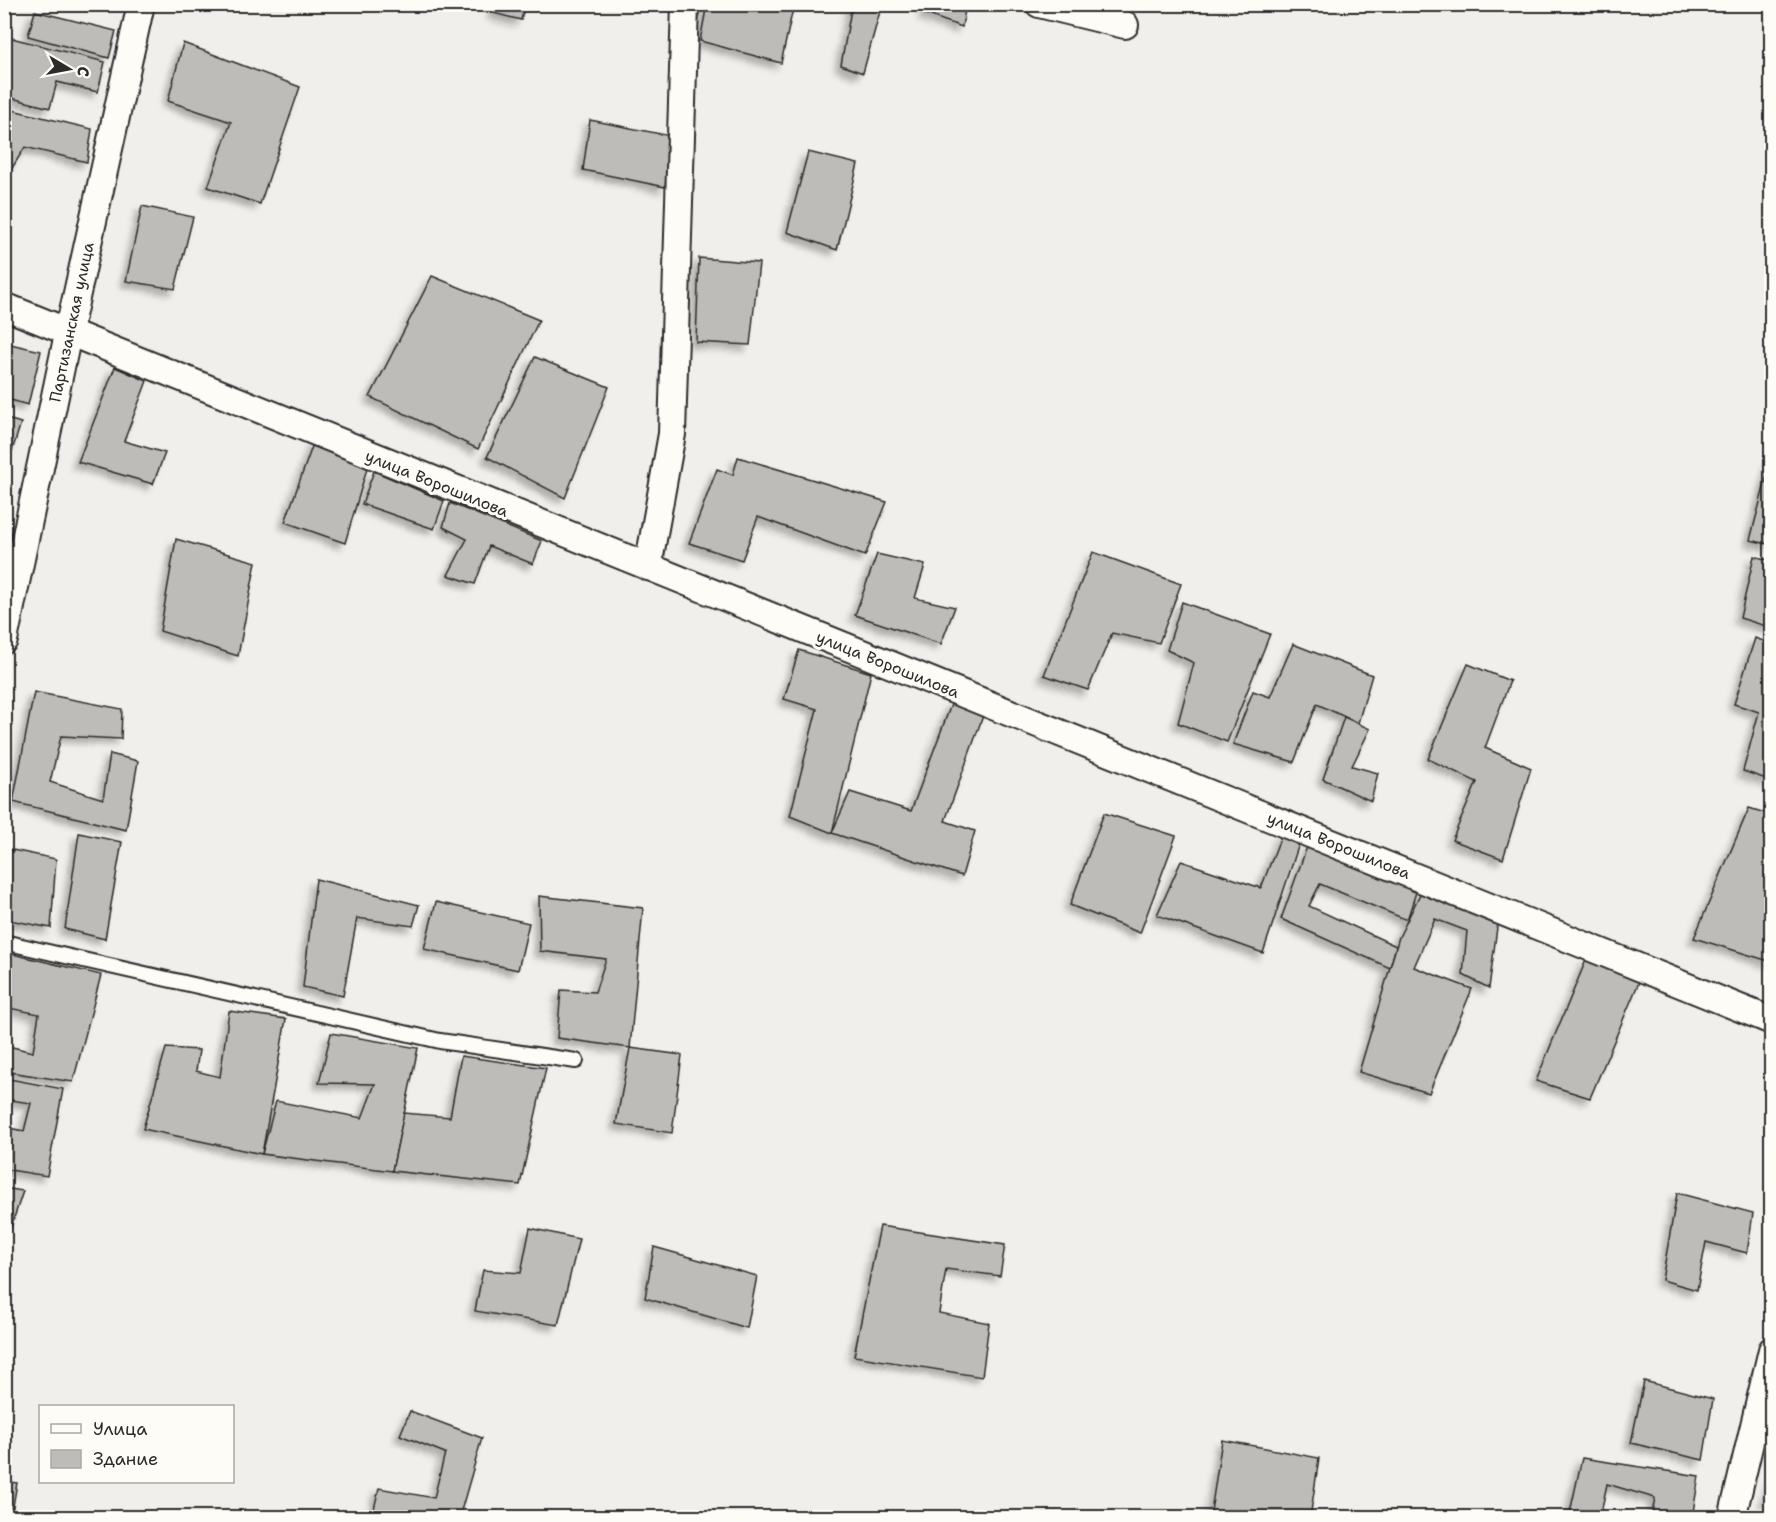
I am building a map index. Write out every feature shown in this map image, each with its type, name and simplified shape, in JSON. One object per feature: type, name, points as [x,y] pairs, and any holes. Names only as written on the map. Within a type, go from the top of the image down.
[{"type":"street","name":"Партизанская улица","points":[[4,640],[68,334],[141,4]]},
{"type":"street","points":[[648,567],[672,434],[685,4]]},
{"type":"street","points":[[1039,4],[1125,25]]},
{"type":"street","name":"улица Ворошилова","points":[[4,306],[68,334],[1772,1021]]},
{"type":"street","points":[[1732,1518],[1772,1350]]},
{"type":"lane","points":[[4,942],[440,1041],[576,1061]]},
{"type":"building","points":[[495,4],[525,4],[521,20],[493,13]]},
{"type":"building","points":[[707,4],[794,4],[781,63],[700,41]]},
{"type":"building","points":[[852,4],[882,4],[863,73],[841,65]]},
{"type":"building","points":[[926,4],[966,4],[962,27],[925,14]]},
{"type":"building","points":[[35,11],[116,31],[109,58],[28,36]]},
{"type":"building","points":[[4,36],[105,62],[98,92],[57,82],[50,108],[4,96]]},
{"type":"building","points":[[183,43],[300,87],[260,204],[208,187],[231,122],[168,101]]},
{"type":"building","points":[[4,108],[92,129],[87,162],[25,147],[4,181]]},
{"type":"building","points":[[590,120],[671,136],[665,187],[583,170]]},
{"type":"building","points":[[808,152],[858,164],[837,250],[787,232]]},
{"type":"building","points":[[142,206],[193,217],[175,289],[126,281]]},
{"type":"building","points":[[699,258],[759,263],[750,345],[696,342]]},
{"type":"building","points":[[432,276],[539,320],[478,449],[370,397]]},
{"type":"building","points":[[6,343],[41,351],[28,405],[4,398]]},
{"type":"building","points":[[535,357],[609,387],[565,498],[487,457]]},
{"type":"building","points":[[115,367],[147,381],[124,441],[165,453],[153,484],[78,462]]},
{"type":"building","points":[[4,418],[21,423],[12,451],[4,449]]},
{"type":"building","points":[[314,441],[368,465],[345,543],[285,522]]},
{"type":"building","points":[[738,457],[887,502],[865,556],[758,517],[742,560],[689,543],[717,469],[733,475]]},
{"type":"building","points":[[1772,457],[1772,545],[1750,540]]},
{"type":"building","points":[[374,471],[444,501],[434,529],[362,504]]},
{"type":"building","points":[[450,503],[542,541],[533,564],[489,546],[475,584],[448,575],[467,539],[443,527]]},
{"type":"building","points":[[176,539],[256,562],[238,656],[160,631]]},
{"type":"building","points":[[1093,552],[1181,584],[1159,643],[1112,633],[1088,690],[1044,675]]},
{"type":"building","points":[[877,554],[925,565],[915,598],[955,607],[941,644],[855,615]]},
{"type":"building","points":[[1754,556],[1772,561],[1772,628],[1740,618]]},
{"type":"building","points":[[1182,602],[1270,634],[1227,742],[1178,723],[1194,663],[1167,650]]},
{"type":"building","points":[[1755,638],[1772,644],[1772,781],[1743,771],[1759,712],[1734,704]]},
{"type":"building","points":[[1293,644],[1372,675],[1358,723],[1317,704],[1294,762],[1233,744],[1253,691],[1270,697]]},
{"type":"building","points":[[799,650],[871,673],[832,833],[790,816],[817,709],[784,699]]},
{"type":"building","points":[[1468,664],[1510,681],[1485,748],[1531,768],[1503,859],[1452,840],[1477,782],[1428,759]]},
{"type":"building","points":[[34,692],[122,709],[121,739],[61,736],[50,782],[103,799],[110,754],[138,761],[126,830],[13,802]]},
{"type":"building","points":[[952,702],[984,713],[945,821],[975,831],[962,876],[832,833],[850,792],[911,811]]},
{"type":"building","points":[[1344,717],[1370,729],[1352,766],[1378,773],[1371,801],[1323,779]]},
{"type":"building","points":[[1749,808],[1772,815],[1772,911],[1766,930],[1772,932],[1772,962],[1694,938]]},
{"type":"building","points":[[1104,813],[1176,836],[1140,933],[1070,905]]},
{"type":"building","points":[[79,833],[122,842],[105,939],[65,929]]},
{"type":"building","points":[[1282,833],[1300,841],[1263,953],[1157,915],[1181,861],[1261,888]]},
{"type":"building","points":[[1308,844],[1418,886],[1407,920],[1320,884],[1309,906],[1396,946],[1390,968],[1281,919]]},
{"type":"building","points":[[8,849],[56,859],[51,928],[4,919],[4,865]]},
{"type":"building","points":[[316,879],[419,905],[413,926],[357,918],[343,996],[303,987]]},
{"type":"building","points":[[1423,888],[1498,920],[1489,988],[1463,975],[1467,931],[1435,919],[1414,967],[1472,989],[1429,1093],[1359,1072],[1399,937]]},
{"type":"building","points":[[539,896],[643,908],[630,1048],[557,1038],[561,990],[595,992],[606,959],[540,951]]},
{"type":"building","points":[[436,902],[529,923],[518,970],[424,949]]},
{"type":"building","points":[[4,952],[101,975],[73,1082],[4,1071],[4,1045],[33,1052],[39,1014],[4,1007]]},
{"type":"building","points":[[1586,960],[1639,982],[1590,1098],[1536,1081]]},
{"type":"building","points":[[229,1011],[286,1019],[262,1154],[143,1129],[166,1048],[199,1050],[196,1071],[220,1077]]},
{"type":"building","points":[[331,1033],[418,1048],[392,1171],[262,1154],[276,1101],[362,1118],[375,1084],[319,1083]]},
{"type":"building","points":[[630,1048],[682,1055],[672,1133],[616,1124]]},
{"type":"building","points":[[461,1056],[546,1068],[520,1185],[392,1171],[404,1113],[450,1117]]},
{"type":"building","points":[[4,1078],[63,1089],[47,1176],[4,1169],[4,1127],[24,1131],[31,1103],[4,1099]]},
{"type":"building","points":[[4,1188],[23,1191],[4,1248]]},
{"type":"building","points":[[1677,1193],[1753,1213],[1747,1253],[1706,1242],[1697,1290],[1662,1280]]},
{"type":"building","points":[[880,1226],[1005,1245],[1000,1276],[946,1269],[939,1313],[989,1323],[982,1377],[854,1356]]},
{"type":"building","points":[[530,1228],[579,1239],[558,1325],[475,1311],[483,1270],[521,1273]]},
{"type":"building","points":[[654,1247],[757,1276],[747,1328],[645,1298]]},
{"type":"building","points":[[1644,1381],[1713,1399],[1703,1460],[1631,1443]]},
{"type":"building","points":[[410,1411],[482,1438],[459,1518],[372,1517],[379,1488],[434,1498],[445,1453],[400,1435]]},
{"type":"building","points":[[1222,1440],[1319,1458],[1310,1518],[1273,1518],[1251,1513],[1249,1518],[1210,1518]]},
{"type":"building","points":[[1582,1458],[1699,1476],[1692,1518],[1651,1518],[1655,1498],[1607,1484],[1600,1518],[1569,1517]]},
{"type":"building","points":[[1772,1476],[1772,1503],[1765,1501]]},
{"type":"building","points":[[4,1481],[17,1483],[11,1518],[4,1518]]},
{"type":"building","points":[[83,1512],[113,1518],[82,1518]]}]
